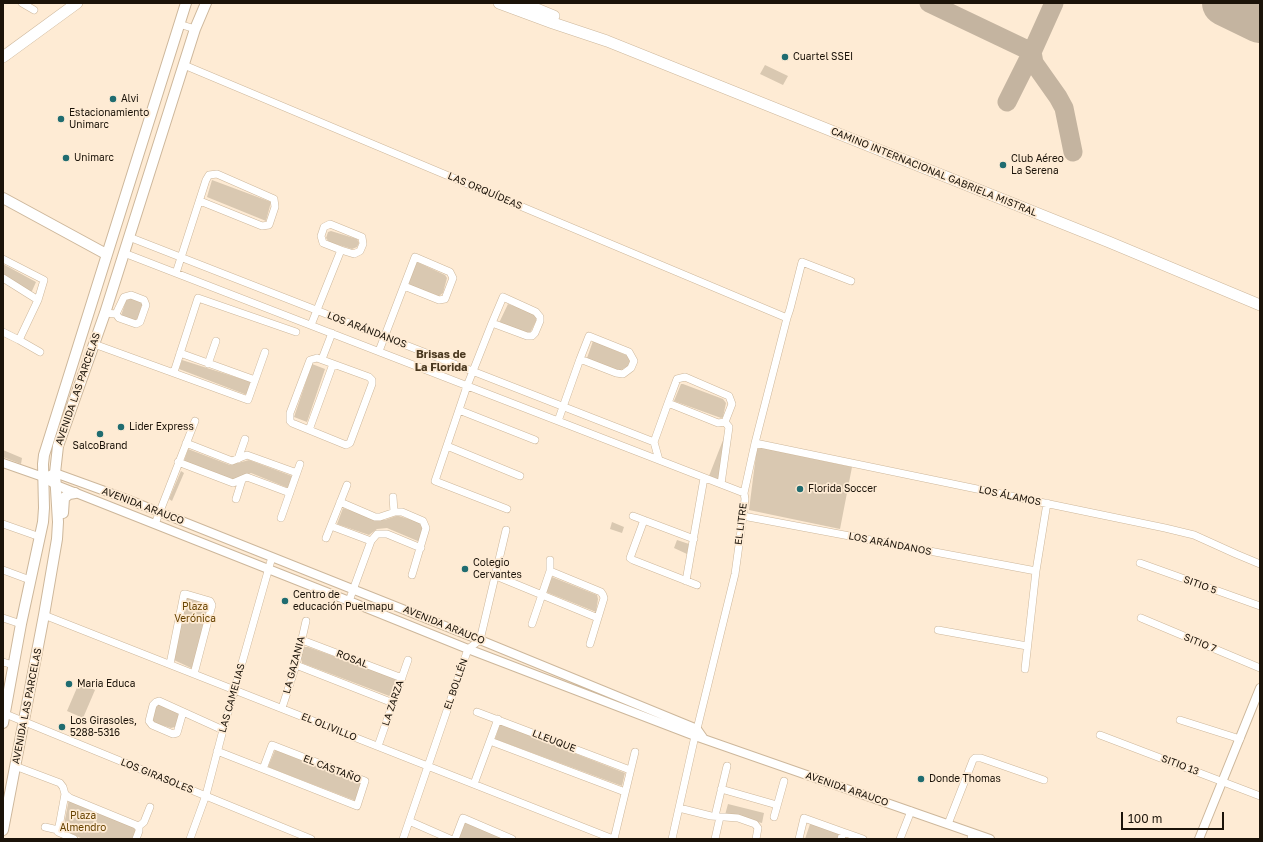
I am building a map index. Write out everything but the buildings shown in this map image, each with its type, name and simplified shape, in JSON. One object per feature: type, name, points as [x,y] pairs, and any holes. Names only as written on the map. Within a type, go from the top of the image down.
[{"type":"main road","points":[[3,57],[77,3]]},
{"type":"main road","name":"AVENIDA LAS PARCELAS","points":[[4,717],[21,624],[40,537],[44,508],[44,455],[186,3]]},
{"type":"main road","name":"AVENIDA LAS PARCELAS","points":[[3,830],[57,539],[58,522],[55,473],[60,439],[105,312],[184,65],[206,3]]},
{"type":"main road","points":[[499,3],[553,24],[607,41]]},
{"type":"main road","points":[[522,3],[555,16],[607,41]]},
{"type":"main road","name":"CAMINO INTERNACIONAL GABRIELA MISTRAL","points":[[607,41],[1109,242],[1260,305]]},
{"type":"main road","points":[[3,198],[106,254],[124,253]]},
{"type":"main road","points":[[57,539],[64,498],[74,492]]},
{"type":"street","points":[[22,3],[34,10]]},
{"type":"street","points":[[179,24],[196,29]]},
{"type":"street","name":"LAS ORQUÍDEAS","points":[[184,65],[787,318]]},
{"type":"street","points":[[176,273],[206,180],[209,175],[217,174],[274,199],[275,207],[269,225],[262,226],[200,200]]},
{"type":"street","points":[[330,224],[362,237],[363,244],[360,251],[354,254],[341,250],[323,243],[321,236],[324,227],[330,224]]},
{"type":"street","name":"LOS ARÁNDANOS","points":[[130,237],[654,442]]},
{"type":"street","points":[[311,325],[341,250]]},
{"type":"street","name":"LOS ARÁNDANOS","points":[[124,253],[744,493]]},
{"type":"street","points":[[379,351],[415,257],[450,272],[453,278],[445,299],[439,300],[404,286]]},
{"type":"street","points":[[3,259],[44,280],[38,300],[19,340]]},
{"type":"street","name":"EL LITRE","points":[[672,839],[696,732],[735,574],[745,499],[744,493],[755,443],[802,262],[851,281]]},
{"type":"street","points":[[3,278],[38,300]]},
{"type":"street","points":[[105,312],[116,314],[119,318],[136,324],[140,322],[146,305],[144,300],[131,295],[124,297],[116,314]]},
{"type":"street","points":[[492,323],[527,336],[532,336],[535,333],[540,317],[536,312],[503,297],[492,323],[467,386],[435,482],[507,509]]},
{"type":"street","points":[[174,372],[198,298],[296,332]]},
{"type":"street","points":[[3,332],[40,352]]},
{"type":"street","points":[[322,359],[332,333]]},
{"type":"street","points":[[558,421],[564,407],[580,359],[589,336],[629,352],[634,361],[631,368],[623,374],[616,373],[580,359]]},
{"type":"street","points":[[208,364],[216,341]]},
{"type":"street","points":[[94,344],[248,400],[265,352]]},
{"type":"street","points":[[180,354],[255,380]]},
{"type":"street","points":[[317,358],[322,359],[369,377],[372,380],[372,384],[350,443],[346,445],[290,421],[290,414],[310,360],[317,358]]},
{"type":"street","points":[[309,430],[333,364]]},
{"type":"street","points":[[659,460],[654,442],[678,379],[685,377],[729,396],[732,404],[725,422]]},
{"type":"street","points":[[668,403],[718,423],[725,422]]},
{"type":"street","points":[[459,410],[535,440]]},
{"type":"street","points":[[154,524],[195,421]]},
{"type":"street","points":[[721,484],[729,427],[725,422]]},
{"type":"street","points":[[238,459],[245,439]]},
{"type":"street","points":[[186,443],[232,461],[247,455],[297,473]]},
{"type":"street","name":"LOS ÁLAMOS","points":[[755,443],[1166,528],[1194,535],[1260,564]]},
{"type":"street","points":[[447,446],[520,476]]},
{"type":"street","points":[[178,462],[233,483],[247,478],[290,493]]},
{"type":"street","name":"AVENIDA ARAUCO","points":[[3,463],[468,649],[696,732]]},
{"type":"street","points":[[281,518],[300,464]]},
{"type":"street","points":[[43,478],[55,473]]},
{"type":"street","name":"AVENIDA ARAUCO","points":[[55,473],[159,512],[480,640],[696,732],[704,739],[948,824],[972,836],[990,839]]},
{"type":"street","points":[[686,581],[704,478]]},
{"type":"street","points":[[236,499],[242,480]]},
{"type":"street","points":[[326,538],[347,485]]},
{"type":"street","points":[[393,498],[394,512]]},
{"type":"street","points":[[340,502],[375,517],[380,517],[394,512],[402,512],[423,521],[426,528],[412,576]]},
{"type":"street","points":[[1025,669],[1036,571],[1047,503]]},
{"type":"street","points":[[633,516],[694,539]]},
{"type":"street","name":"LOS ARÁNDANOS","points":[[743,516],[1036,571]]},
{"type":"street","points":[[644,520],[630,558],[697,585]]},
{"type":"street","points":[[3,524],[40,537]]},
{"type":"street","points":[[331,526],[371,541]]},
{"type":"street","points":[[480,640],[506,530]]},
{"type":"street","points":[[349,601],[371,541],[377,534],[386,534],[420,548]]},
{"type":"street","name":"LAS CAMELIAS","points":[[190,839],[206,795],[272,557]]},
{"type":"street","points":[[532,624],[550,571],[550,560]]},
{"type":"street","name":"SITIO 5","points":[[1140,563],[1260,606]]},
{"type":"street","points":[[3,570],[30,580]]},
{"type":"street","points":[[550,571],[601,592],[604,598],[590,644]]},
{"type":"street","points":[[496,576],[598,618]]},
{"type":"street","points":[[170,664],[184,594],[210,601],[212,605],[194,674]]},
{"type":"street","name":"EL OLIVILLO","points":[[44,615],[613,839]]},
{"type":"street","points":[[3,618],[21,624]]},
{"type":"street","name":"SITIO 7","points":[[1141,618],[1260,668]]},
{"type":"street","name":"LA GAZANIA","points":[[282,708],[296,665],[306,621]]},
{"type":"street","points":[[938,630],[1028,646]]},
{"type":"street","name":"ROSAL","points":[[302,640],[402,678]]},
{"type":"street","name":"EL BOLLÉN","points":[[403,839],[468,649],[480,640]]},
{"type":"street","name":"LA ZARZA","points":[[378,746],[408,660]]},
{"type":"street","points":[[3,662],[13,665]]},
{"type":"street","points":[[296,665],[393,703]]},
{"type":"street","points":[[1199,839],[1260,688]]},
{"type":"street","points":[[183,712],[177,733],[172,734],[152,725],[149,722],[153,705],[159,701],[223,730]]},
{"type":"street","name":"LLEUQUE","points":[[478,712],[630,770]]},
{"type":"street","name":"LOS GIRASOLES","points":[[4,717],[24,721],[311,839]]},
{"type":"street","points":[[474,784],[498,719]]},
{"type":"street","points":[[1180,720],[1240,739]]},
{"type":"street","name":"SITIO 13","points":[[1100,735],[1260,796]]},
{"type":"street","points":[[490,741],[625,792]]},
{"type":"street","name":"EL CASTAÑO","points":[[217,751],[357,806],[365,781],[272,745],[263,769]]},
{"type":"street","points":[[613,839],[635,752]]},
{"type":"street","points":[[948,824],[972,760],[975,758],[981,758],[1044,780]]},
{"type":"street","points":[[15,766],[60,782],[65,794],[58,830]]},
{"type":"street","points":[[715,839],[721,789],[727,766]]},
{"type":"street","points":[[774,817],[784,781]]},
{"type":"street","points":[[721,789],[778,805]]},
{"type":"street","points":[[65,794],[70,798],[138,827]]},
{"type":"street","points":[[138,827],[144,822],[150,807]]},
{"type":"street","points":[[679,808],[697,813],[738,818],[755,824],[758,828],[756,839]]},
{"type":"street","points":[[900,839],[911,812]]},
{"type":"street","points":[[455,839],[463,818],[512,839]]},
{"type":"street","points":[[799,839],[804,818],[842,836],[863,839]]},
{"type":"street","points":[[409,821],[450,839]]},
{"type":"street","points":[[45,827],[58,830],[60,833],[74,839]]},
{"type":"street","points":[[136,839],[139,831],[138,827]]},
{"type":"green space","points":[[765,65],[788,76],[783,85],[760,74]]},
{"type":"green space","points":[[212,180],[271,202],[266,221],[207,197]]},
{"type":"green space","points":[[331,231],[357,239],[359,243],[357,247],[352,249],[329,242],[326,238],[328,232]]},
{"type":"green space","points":[[417,262],[445,275],[447,278],[443,293],[439,296],[408,284]]},
{"type":"green space","points":[[3,264],[36,282],[32,291],[28,292],[3,276]]},
{"type":"green space","points":[[127,297],[143,302],[137,321],[121,316]]},
{"type":"green space","points":[[508,304],[534,313],[536,316],[536,321],[530,333],[527,334],[499,323]]},
{"type":"green space","points":[[593,341],[628,356],[630,361],[628,366],[619,371],[587,358]]},
{"type":"green space","points":[[182,360],[251,382],[247,395],[179,369]]},
{"type":"green space","points":[[312,364],[325,369],[307,422],[294,417]]},
{"type":"green space","points":[[681,384],[723,399],[726,403],[723,417],[721,418],[674,401]]},
{"type":"green space","points":[[725,435],[720,480],[709,476]]},
{"type":"green space","name":"Florida Soccer","points":[[757,447],[852,467],[840,529],[749,510]]},
{"type":"green space","points":[[188,449],[230,465],[249,460],[292,476],[288,488],[251,473],[235,480],[184,461]]},
{"type":"green space","points":[[3,450],[22,458],[21,464],[3,457]]},
{"type":"green space","points":[[181,471],[184,473],[172,501],[169,499]]},
{"type":"green space","points":[[343,508],[379,520],[399,516],[421,523],[423,528],[420,542],[387,528],[377,529],[369,535],[337,524]]},
{"type":"green space","points":[[612,522],[624,527],[622,533],[610,529]]},
{"type":"green space","points":[[677,540],[689,544],[687,554],[674,548]]},
{"type":"green space","points":[[552,577],[597,595],[598,599],[596,612],[546,592]]},
{"type":"green space","name":"Plaza Verónica","points":[[185,597],[210,604],[194,667],[191,668],[174,660]]},
{"type":"green space","points":[[304,647],[308,647],[397,679],[398,684],[392,697],[302,663],[302,649]]},
{"type":"green space","points":[[79,683],[95,690],[83,718],[67,711]]},
{"type":"green space","points":[[160,703],[176,711],[179,715],[175,727],[171,728],[155,723],[152,720],[156,705]]},
{"type":"green space","points":[[500,724],[625,773],[622,786],[495,739]]},
{"type":"green space","points":[[275,750],[361,783],[356,801],[268,767]]},
{"type":"green space","name":"Plaza Almendro","points":[[69,799],[136,827],[134,839],[83,839],[63,830]]},
{"type":"green space","points":[[728,804],[764,813],[762,823],[725,815]]},
{"type":"green space","points":[[465,820],[510,839],[458,839]]},
{"type":"green space","points":[[810,824],[842,833],[840,839],[805,839]]},
{"type":"taxiway","points":[[929,3],[1032,52],[1034,63],[1064,108],[1073,152]]},
{"type":"taxiway","points":[[1007,102],[1054,3]]},
{"type":"runway","points":[[1225,3],[1260,20]]},
{"type":"place","name":"Cuartel SSEI","points":[[785,57]]},
{"type":"place","name":"Alvi","points":[[113,99]]},
{"type":"place","name":"Estacionamiento Unimarc","points":[[61,119]]},
{"type":"place","name":"Unimarc","points":[[66,158]]},
{"type":"place","name":"Club Aéreo La Serena","points":[[1003,165]]},
{"type":"place","name":"Lider Express","points":[[121,427]]},
{"type":"place","name":"SalcoBrand","points":[[100,434]]},
{"type":"place","name":"Florida Soccer","points":[[800,489]]},
{"type":"place","name":"Colegio Cervantes","points":[[465,569]]},
{"type":"place","name":"Centro de educación Puelmapu","points":[[285,601]]},
{"type":"place","name":"Maria Educa","points":[[69,684]]},
{"type":"place","name":"Los Girasoles, 5288-5316","points":[[62,727]]},
{"type":"place","name":"Donde Thomas","points":[[921,779]]},
{"type":"district","name":"Brisas de La Florida","points":[[441,361]]}]
